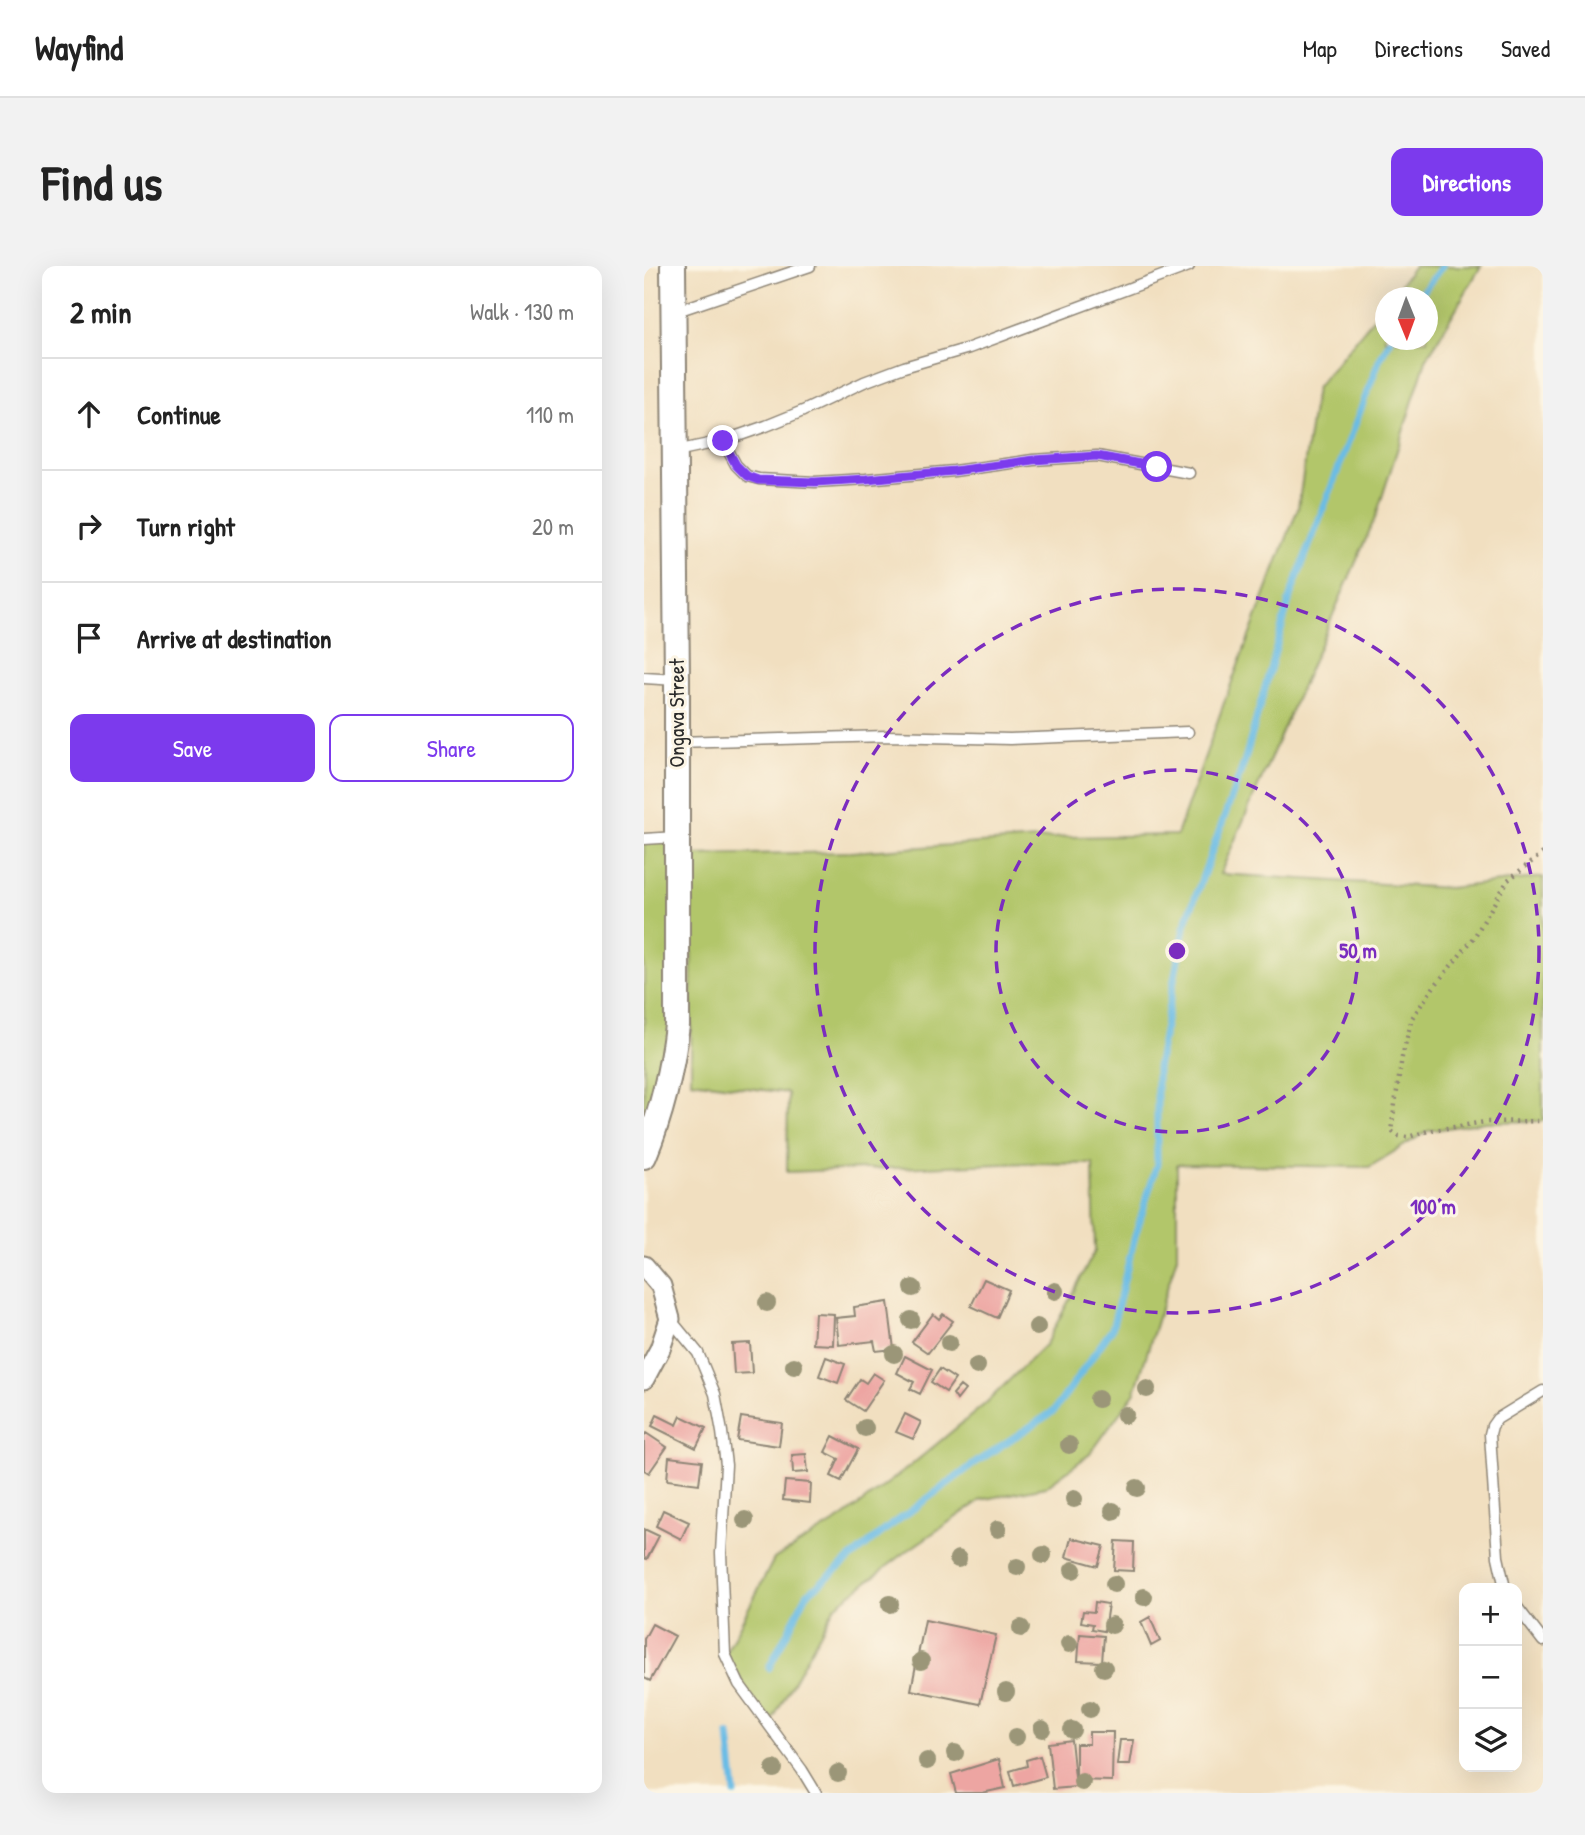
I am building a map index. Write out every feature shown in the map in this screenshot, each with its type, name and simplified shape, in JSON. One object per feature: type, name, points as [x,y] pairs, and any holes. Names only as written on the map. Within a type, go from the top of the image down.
[{"type":"street","name":"Ongava Street","points":[[644,1156],[651,1140],[672,1062],[677,1025],[673,266]]},
{"type":"street","points":[[644,1266],[661,1286],[670,1319],[660,1349],[644,1379]]},
{"type":"lane","points":[[674,312],[810,266]]},
{"type":"lane","points":[[675,451],[723,441],[803,411],[864,382],[970,348],[1189,266]]},
{"type":"lane","points":[[723,441],[736,465],[747,476],[758,480],[815,482],[866,479],[1033,460],[1097,456],[1189,473]]},
{"type":"lane","points":[[644,678],[677,680]]},
{"type":"lane","points":[[676,742],[887,736],[1010,739],[1188,732]]},
{"type":"lane","points":[[644,839],[677,836]]},
{"type":"lane","points":[[670,1319],[698,1353],[715,1394],[722,1432],[726,1465],[721,1553],[725,1654],[739,1684],[816,1793]]},
{"type":"lane","points":[[1503,1583],[1498,1557],[1490,1434],[1497,1419],[1543,1391]]},
{"type":"lane","points":[[1522,1613],[1543,1641]]},
{"type":"path","points":[[1543,853],[1508,880],[1473,939],[1412,1018],[1402,1057],[1391,1131],[1408,1138],[1428,1131],[1485,1122],[1543,1121]]},
{"type":"green space","points":[[1414,266],[1481,266],[1438,339],[1438,287],[1398,287]]},
{"type":"green space","points":[[1375,316],[1375,350],[1432,350],[1426,360],[1376,516],[1220,874],[1449,888],[1543,877],[1543,1121],[1485,1122],[1428,1131],[1369,1167],[1177,1164],[1177,1256],[1135,1392],[1090,1454],[1045,1487],[981,1500],[835,1606],[769,1726],[725,1654],[774,1559],[842,1518],[909,1467],[985,1404],[1046,1344],[1095,1251],[1093,1164],[1029,1163],[787,1172],[788,1093],[691,1081],[692,855],[851,852],[1067,837],[1177,835],[1298,508],[1316,388]]},
{"type":"green space","points":[[677,837],[677,1025],[644,1156],[644,839]]},
{"type":"building","points":[[984,1279],[1009,1290],[997,1318],[971,1306]]},
{"type":"building","points":[[888,1302],[894,1349],[876,1351],[874,1341],[839,1345],[836,1318],[855,1316],[854,1307]]},
{"type":"building","points":[[815,1313],[834,1314],[833,1345],[813,1344]]},
{"type":"building","points":[[933,1314],[939,1319],[943,1314],[953,1321],[928,1353],[912,1342]]},
{"type":"building","points":[[750,1343],[752,1373],[734,1374],[732,1344]]},
{"type":"building","points":[[905,1356],[932,1370],[920,1394],[910,1389],[914,1382],[897,1373]]},
{"type":"building","points":[[826,1357],[845,1364],[838,1383],[819,1376]]},
{"type":"building","points":[[940,1369],[955,1379],[946,1392],[931,1382]]},
{"type":"building","points":[[873,1373],[884,1380],[863,1411],[846,1400],[860,1379],[866,1383]]},
{"type":"building","points":[[960,1386],[965,1390],[957,1400],[953,1394]]},
{"type":"building","points":[[905,1414],[921,1422],[913,1439],[896,1432]]},
{"type":"building","points":[[657,1415],[677,1425],[681,1416],[706,1428],[696,1448],[652,1426]]},
{"type":"building","points":[[741,1417],[782,1423],[779,1446],[737,1440]]},
{"type":"building","points":[[646,1433],[667,1447],[649,1473],[644,1470]]},
{"type":"building","points":[[833,1436],[858,1449],[841,1481],[831,1476],[839,1459],[825,1452]]},
{"type":"building","points":[[806,1454],[808,1472],[793,1473],[792,1455]]},
{"type":"building","points":[[669,1457],[702,1461],[699,1484],[667,1480]]},
{"type":"building","points":[[785,1481],[811,1483],[810,1503],[783,1500]]},
{"type":"building","points":[[663,1510],[689,1522],[681,1539],[656,1526]]},
{"type":"building","points":[[644,1529],[659,1536],[647,1559],[644,1558]]},
{"type":"building","points":[[1071,1538],[1104,1546],[1098,1566],[1066,1557]]},
{"type":"building","points":[[1116,1541],[1134,1542],[1133,1571],[1114,1570]]},
{"type":"building","points":[[1095,1602],[1108,1604],[1104,1631],[1092,1629],[1093,1624],[1081,1622],[1083,1611],[1094,1612]]},
{"type":"building","points":[[1150,1617],[1160,1641],[1151,1646],[1141,1622]]},
{"type":"building","points":[[925,1620],[996,1635],[980,1704],[911,1690]]},
{"type":"building","points":[[652,1624],[675,1636],[650,1681],[644,1678],[644,1639]]},
{"type":"building","points":[[1080,1634],[1104,1636],[1102,1662],[1078,1661]]},
{"type":"building","points":[[1089,1732],[1113,1732],[1112,1781],[1076,1780],[1076,1744],[1089,1744]]},
{"type":"building","points":[[1071,1740],[1076,1787],[1053,1789],[1048,1743]]},
{"type":"building","points":[[1120,1740],[1134,1740],[1130,1765],[1117,1765]]},
{"type":"building","points":[[1040,1756],[1046,1777],[1014,1786],[1010,1771],[1027,1766],[1026,1760]]},
{"type":"building","points":[[999,1759],[1005,1788],[982,1793],[956,1793],[951,1774]]},
{"type":"waterway","points":[[1426,287],[1442,266]]},
{"type":"waterway","points":[[769,1668],[807,1594],[885,1530],[978,1461],[1054,1411],[1112,1329],[1135,1236],[1157,1164],[1157,1068],[1184,928],[1244,763],[1291,594],[1385,350]]},
{"type":"waterway","points":[[729,1735],[735,1793]]},
{"type":"route","points":[[723,441],[736,465],[747,476],[758,480],[815,482],[866,479],[1033,460],[1097,456],[1157,467]]}]
